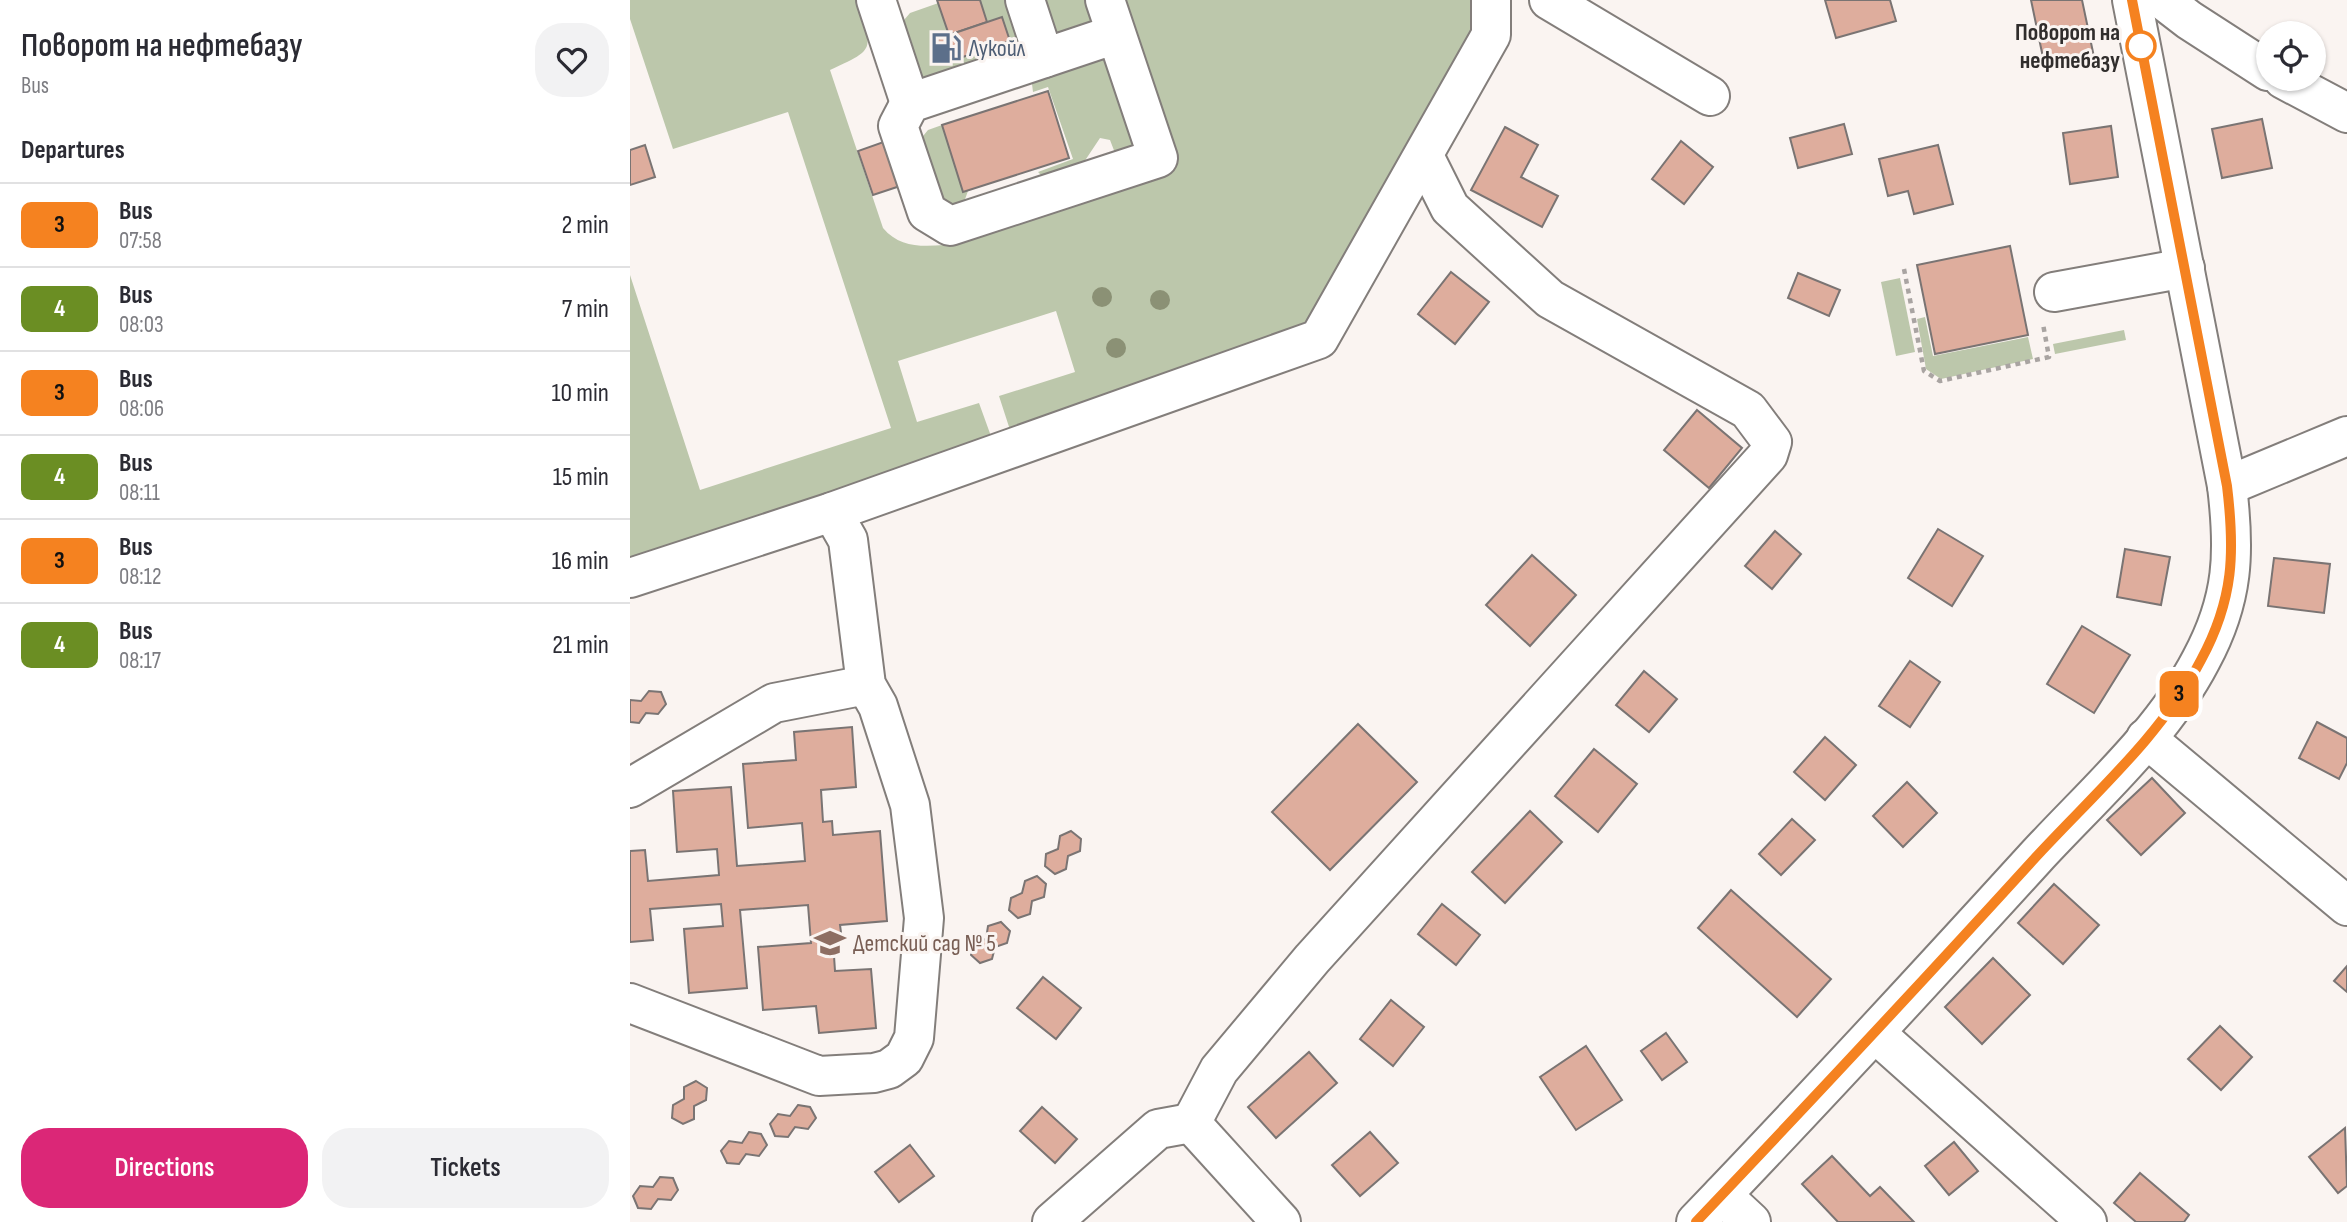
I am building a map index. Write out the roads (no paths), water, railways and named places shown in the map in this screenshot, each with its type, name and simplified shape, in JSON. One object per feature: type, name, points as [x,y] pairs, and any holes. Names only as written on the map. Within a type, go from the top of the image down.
[{"type":"street","points":[[876,0],[910,103]]},
{"type":"street","points":[[1025,0],[1044,58]]},
{"type":"street","points":[[630,578],[832,512],[1319,339],[1491,35],[1491,0]]},
{"type":"street","points":[[1549,0],[1710,96]]},
{"type":"street","points":[[1696,1222],[1875,1034],[2146,738],[2201,661],[2217,626],[2231,572],[2233,548],[2227,486],[2132,0]]},
{"type":"street","points":[[2163,0],[2256,63]]},
{"type":"street","points":[[1111,17],[1157,158],[950,226],[927,212],[898,125],[910,103],[1044,58],[1111,17]]},
{"type":"street","points":[[2306,91],[2347,113]]},
{"type":"street","points":[[1191,1123],[1219,1070],[1312,959],[1768,455],[1772,442],[1748,410],[1550,299],[1450,208],[1424,156]]},
{"type":"street","points":[[2054,292],[2185,268]]},
{"type":"street","points":[[2227,486],[2347,436]]},
{"type":"street","points":[[630,1003],[819,1076],[874,1073],[889,1069],[904,1058],[914,1038],[924,918],[910,805],[878,706],[866,685],[848,540],[832,512]]},
{"type":"street","points":[[630,788],[774,703],[866,685]]},
{"type":"street","points":[[2146,738],[2347,906]]},
{"type":"street","points":[[1875,1034],[2087,1222]]},
{"type":"street","points":[[1052,1222],[1158,1129],[1191,1123]]},
{"type":"street","points":[[1191,1123],[1281,1222]]},
{"type":"street","points":[[1722,1195],[1751,1222]]},
{"type":"place","name":"Поворот на нефтебазу","points":[[2141,46]]},
{"type":"place","name":"Лукойл","points":[[946,48]]},
{"type":"place","name":"Детский сад № 5","points":[[830,943]]}]
